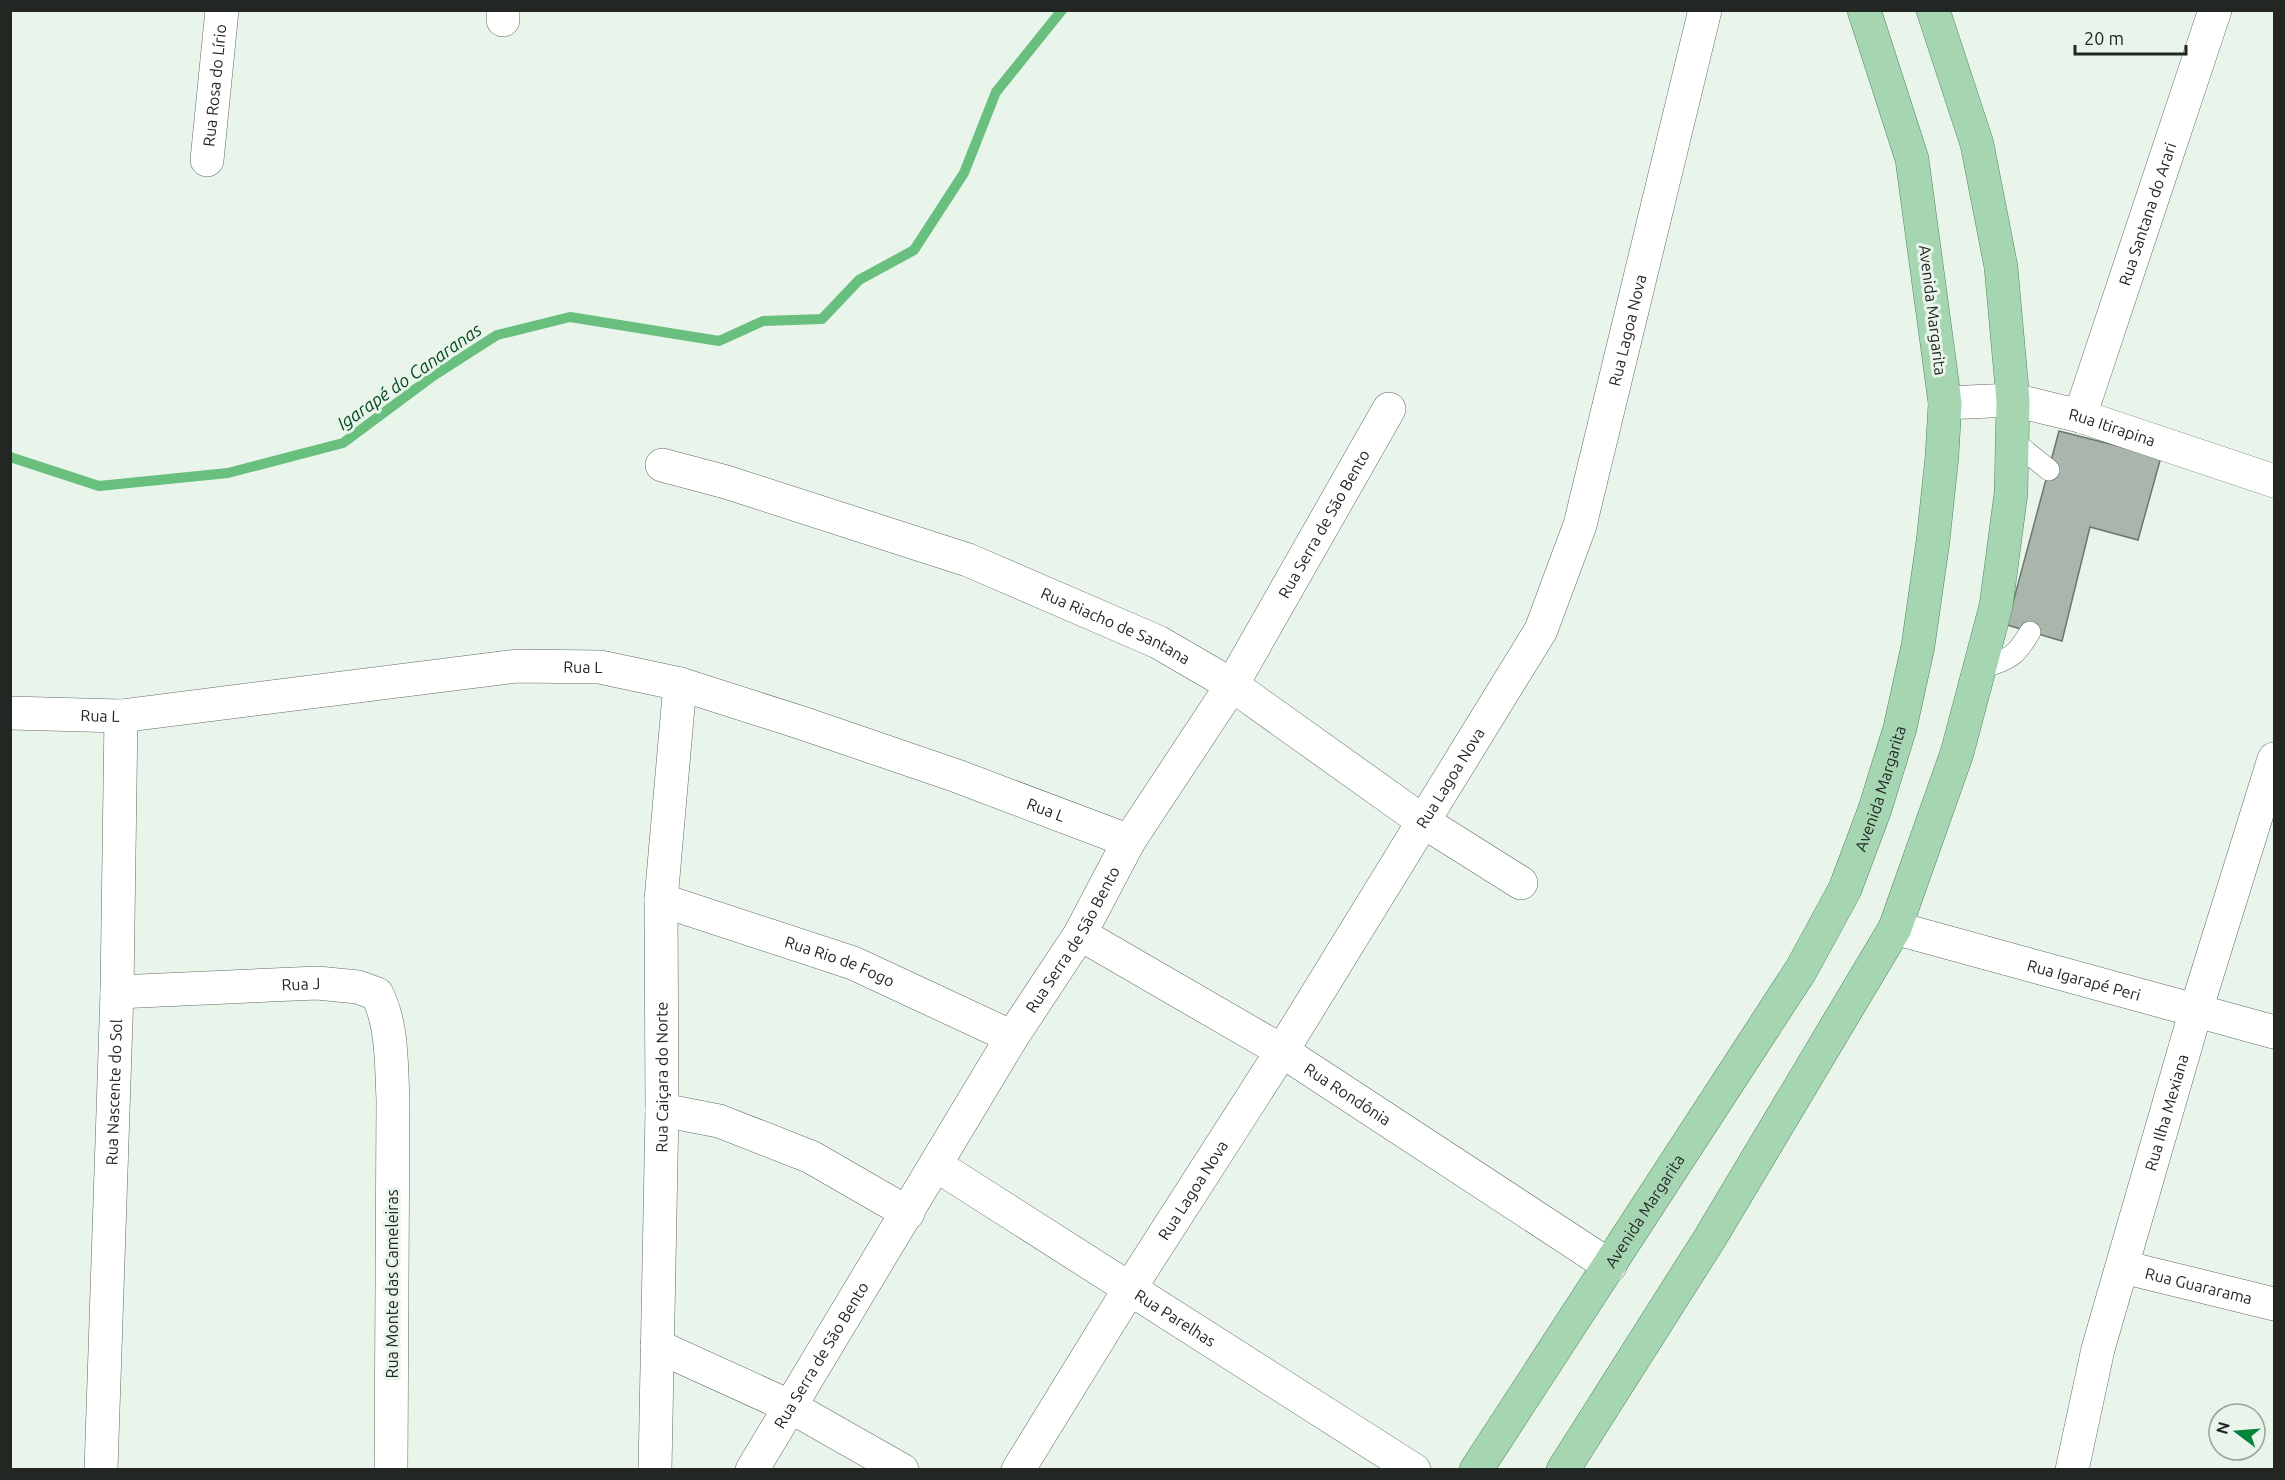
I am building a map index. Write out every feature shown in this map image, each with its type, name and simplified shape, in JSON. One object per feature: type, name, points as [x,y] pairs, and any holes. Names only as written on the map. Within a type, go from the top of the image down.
[{"type":"main road","name":"Avenida Margarita","points":[[1476,1470],[1801,970],[1849,879],[1875,809],[1900,728],[1918,646],[1933,541],[1944,403],[1912,159],[1864,10]]},
{"type":"main road","points":[[1563,1470],[1710,1238],[1895,928],[1957,753],[1996,606],[2011,493],[2013,400],[2001,267],[1977,144],[1933,10]]},
{"type":"street","name":"Rua Rosa do Lírio","points":[[207,160],[222,10]]},
{"type":"street","name":"Rua Lagoa Nova","points":[[1018,1470],[1130,1288],[1282,1051],[1541,630],[1580,525],[1705,10]]},
{"type":"street","name":"Rua Santana do Arari","points":[[2080,417],[2215,10]]},
{"type":"street","name":"Rua Itirapina","points":[[1944,403],[2013,400],[2080,417],[2274,481]]},
{"type":"street","name":"Rua Serra de São Bento","points":[[752,1470],[1012,1037],[1080,934],[1129,841],[1232,686],[1389,409]]},
{"type":"street","name":"Rua Riacho de Santana","points":[[662,465],[757,492],[968,560],[1158,642],[1232,686],[1424,822],[1521,883]]},
{"type":"street","name":"Rua L","points":[[10,713],[121,716],[517,666],[600,667],[680,684],[802,723],[957,776],[1129,841]]},
{"type":"street","name":"Rua Caiçara do Norte","points":[[655,1470],[662,1110],[661,900],[680,684]]},
{"type":"street","name":"Rua Nascente do Sol","points":[[101,1470],[117,992],[121,716]]},
{"type":"street","name":"Rua Ilha Mexiana","points":[[2072,1470],[2098,1349],[2196,1010],[2274,759]]},
{"type":"street","name":"Rua Rio de Fogo","points":[[661,900],[853,963],[1012,1037]]},
{"type":"street","name":"Rua Igarapé Peri","points":[[1895,928],[2274,1032]]},
{"type":"street","name":"Rua Rondônia","points":[[1080,934],[1282,1051],[1610,1266]]},
{"type":"street","name":"Rua J","points":[[117,992],[317,983],[358,987],[377,994],[385,1011],[390,1045],[393,1099]]},
{"type":"street","name":"Rua Monte das Cameleiras","points":[[391,1470],[393,1099]]},
{"type":"street","points":[[662,1110],[719,1120],[811,1157],[908,1213]]},
{"type":"street","name":"Rua Parelhas","points":[[936,1165],[1414,1470]]},
{"type":"street","name":"Rua Guararama","points":[[2123,1267],[2274,1304]]},
{"type":"street","points":[[657,1346],[791,1407],[902,1470]]},
{"type":"lane","points":[[2012,440],[2049,470]]},
{"type":"lane","points":[[1980,669],[2011,659],[2031,632]]},
{"type":"building","points":[[2059,431],[2161,457],[2138,540],[2090,527],[2062,641],[2007,625]]},
{"type":"waterway","name":"Igarapé do Canaranas","points":[[10,457],[99,486],[228,473],[343,443],[433,376],[497,335],[570,317],[719,341],[763,321],[822,319],[859,280],[914,250],[964,173],[996,92],[1062,10]]}]
